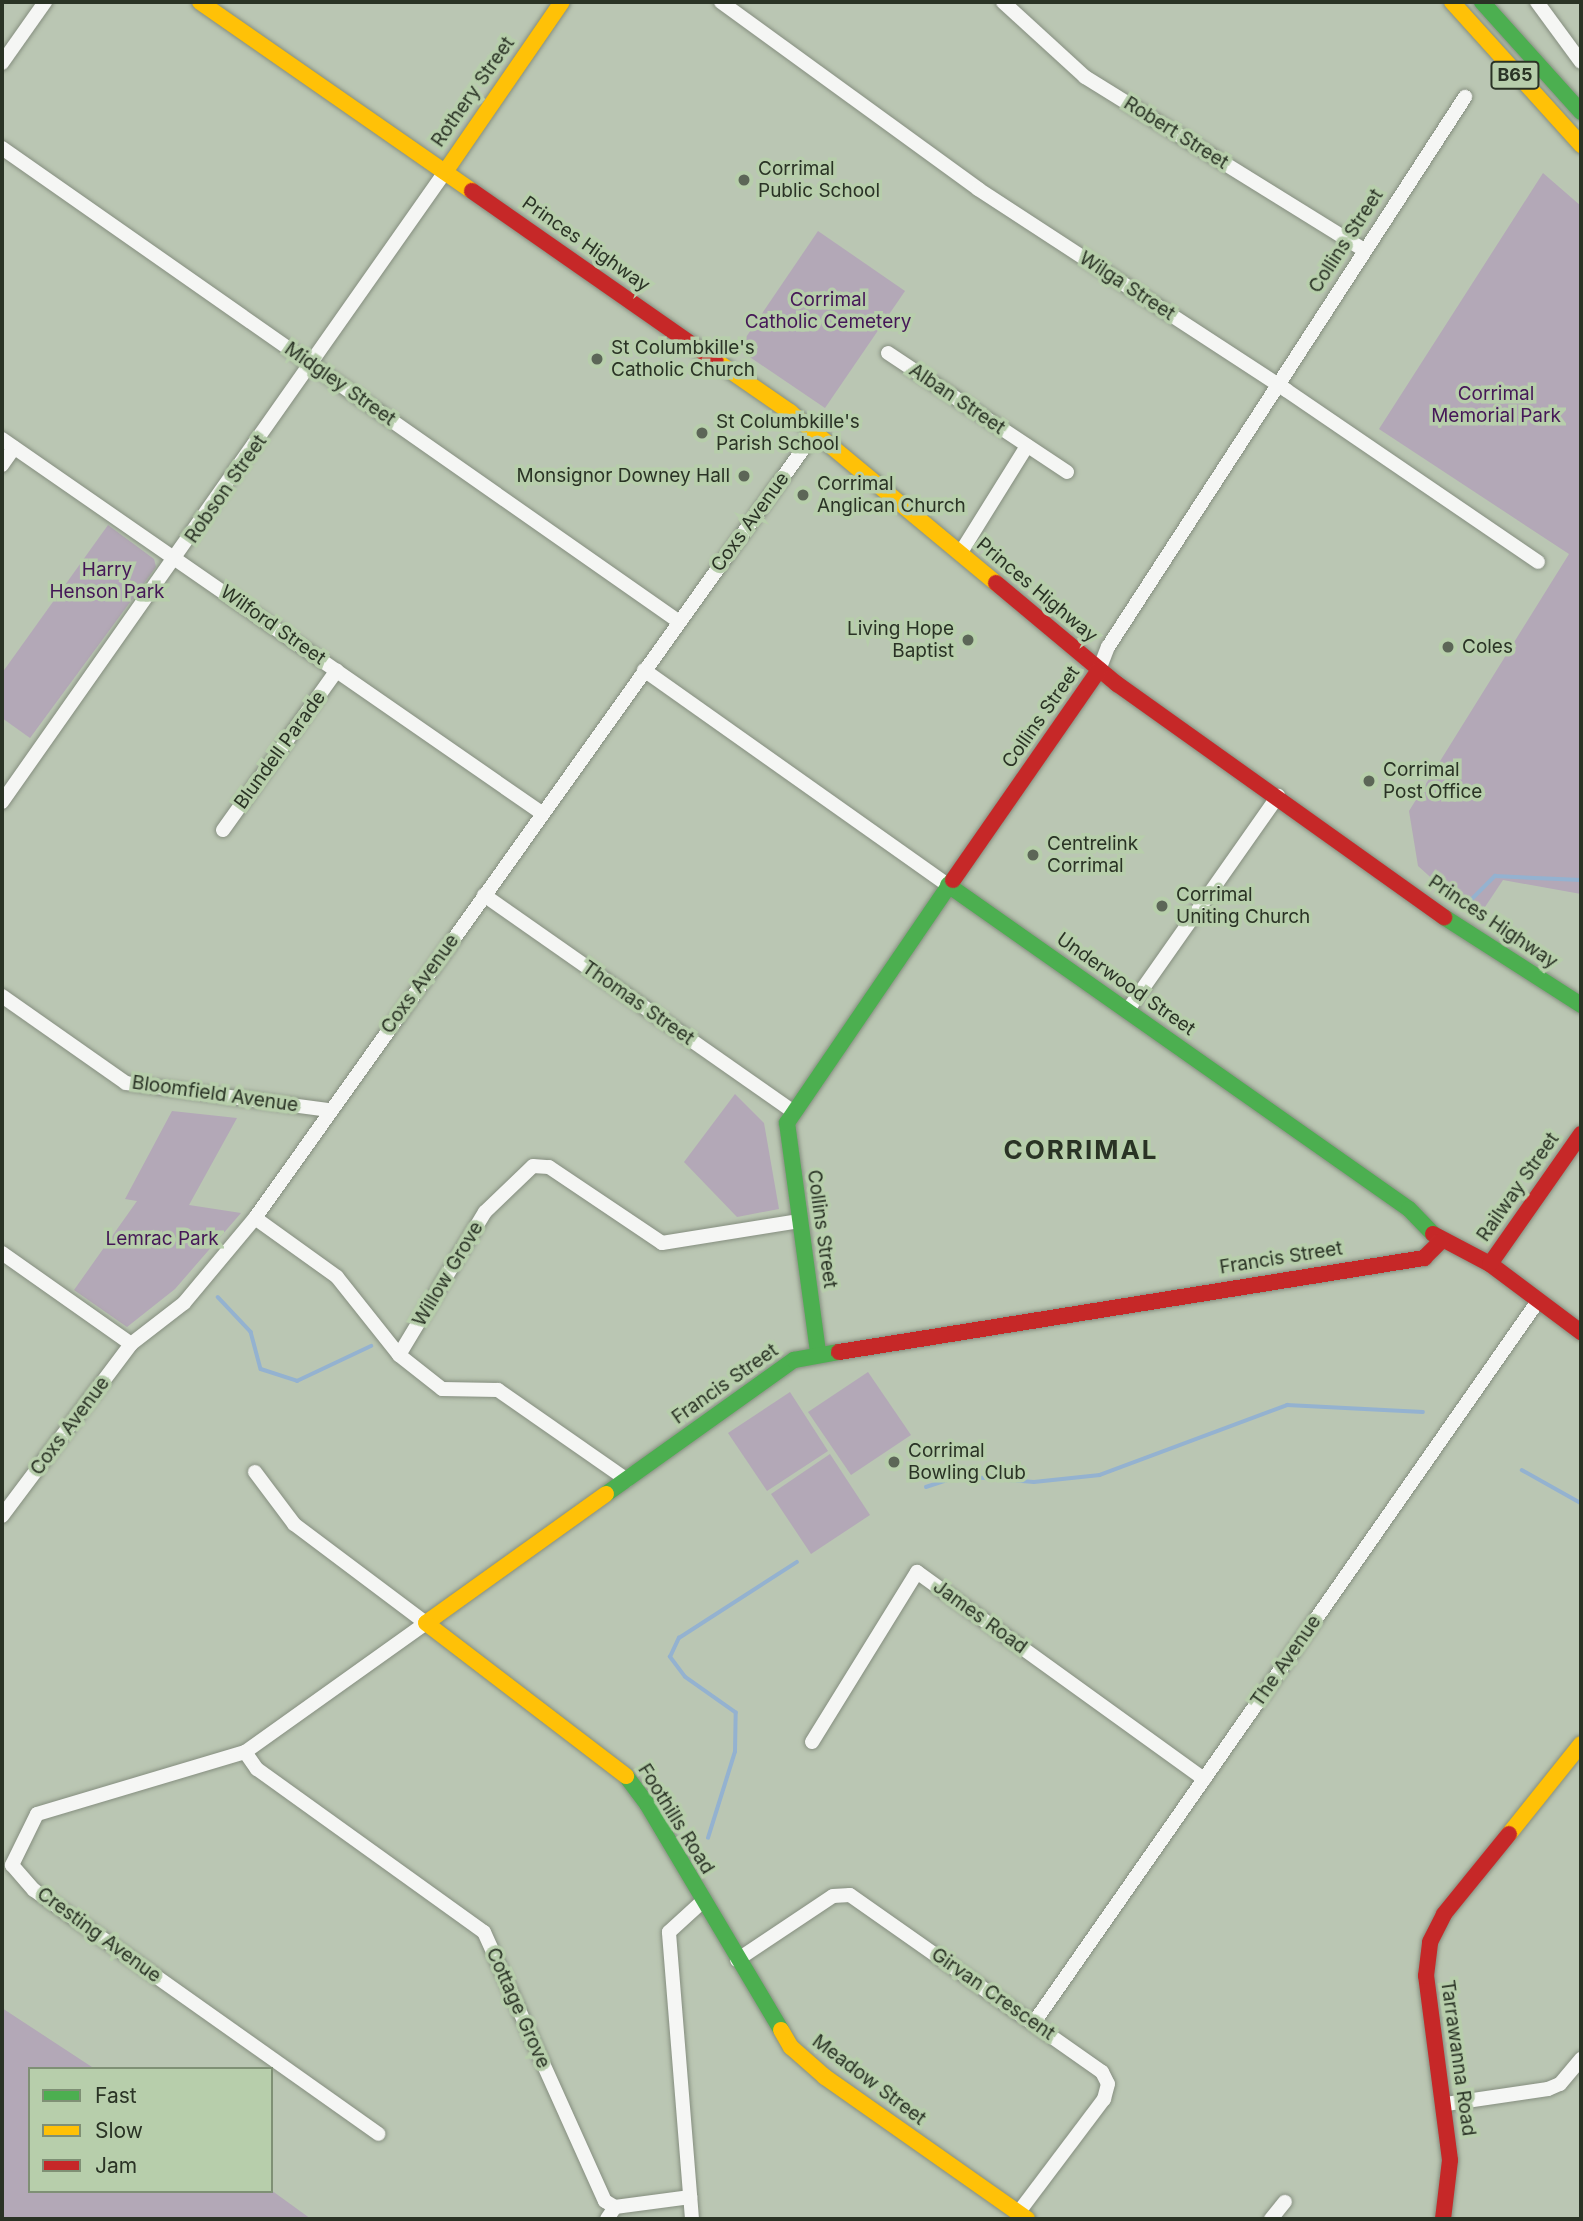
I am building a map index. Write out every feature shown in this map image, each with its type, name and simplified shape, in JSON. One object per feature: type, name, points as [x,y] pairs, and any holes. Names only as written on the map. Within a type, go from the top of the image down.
[{"type":"street","points":[[2,62],[45,2]]},
{"type":"street","name":"Princes Highway","points":[[200,2],[816,431],[1099,670],[1465,932],[1581,1005]]},
{"type":"street","name":"Rothery Street","points":[[445,172],[562,2]]},
{"type":"street","name":"Wilga Street","points":[[721,2],[978,189],[1278,385],[1538,562]]},
{"type":"street","name":"B65","points":[[1452,2],[1581,145]]},
{"type":"street","name":"B65","points":[[1482,2],[1581,112]]},
{"type":"street","points":[[1537,2],[1581,62]]},
{"type":"street","name":"Robert Street","points":[[1001,3],[1085,77],[1364,250]]},
{"type":"street","name":"Collins Street","points":[[818,1352],[787,1124],[792,1111],[1099,670],[1108,647],[1465,97]]},
{"type":"street","name":"Midgley Street","points":[[2,148],[678,621]]},
{"type":"street","name":"Robson Street","points":[[2,802],[313,365],[445,172]]},
{"type":"street","name":"Alban Street","points":[[888,353],[1066,472]]},
{"type":"street","name":"Coxs Avenue","points":[[2,1516],[131,1344],[184,1303],[254,1217],[816,431]]},
{"type":"street","name":"Wilford Street","points":[[2,439],[543,814]]},
{"type":"street","name":"Alban Street","points":[[961,552],[1027,446]]},
{"type":"street","points":[[2,465],[14,448]]},
{"type":"street","name":"Blundell Parade","points":[[223,830],[337,670]]},
{"type":"street","name":"Underwood Street","points":[[644,670],[1409,1209],[1440,1242],[1490,1264],[1581,1332]]},
{"type":"street","points":[[1127,1011],[1278,796]]},
{"type":"street","name":"Thomas Street","points":[[484,895],[792,1111]]},
{"type":"street","name":"Bloomfield Avenue","points":[[2,996],[126,1083],[328,1110]]},
{"type":"street","name":"Railway Street","points":[[1490,1264],[1581,1134]]},
{"type":"street","name":"Willow Grove","points":[[399,1355],[485,1212],[533,1167],[549,1167],[662,1243],[799,1221]]},
{"type":"street","points":[[254,1217],[337,1277],[399,1355],[442,1389],[498,1390],[627,1479]]},
{"type":"street","name":"Francis Street","points":[[245,1752],[794,1360],[818,1352],[1424,1258],[1440,1242]]},
{"type":"street","points":[[2,1253],[131,1344]]},
{"type":"street","name":"The Avenue","points":[[1035,2021],[1538,1301]]},
{"type":"street","name":"Foothills Road","points":[[255,1472],[294,1524],[618,1766],[647,1804],[703,1901],[668,1932],[692,2219]]},
{"type":"street","name":"James Road","points":[[812,1742],[917,1572],[1204,1779]]},
{"type":"street","name":"Tarrawanna Road","points":[[1443,2219],[1450,2160],[1446,2104],[1426,1976],[1430,1942],[1444,1914],[1581,1744]]},
{"type":"street","name":"Cresting Avenue","points":[[245,1752],[37,1814],[7,1867],[34,1890],[378,2134]]},
{"type":"street","name":"Cottage Grove","points":[[245,1752],[257,1769],[484,1932],[611,2213],[690,2197]]},
{"type":"street","name":"Girvan Crescent","points":[[737,1960],[834,1896],[850,1895],[1035,2021],[1102,2072],[1108,2084],[1104,2099],[1023,2216]]},
{"type":"street","name":"Meadow Street","points":[[703,1901],[791,2047],[825,2077],[1023,2216]]},
{"type":"street","points":[[1446,2104],[1548,2089],[1560,2084],[1581,2059]]},
{"type":"street","points":[[1271,2219],[1285,2202]]},
{"type":"green space","name":"Corrimal Memorial Park","points":[[1543,173],[1581,206],[1581,894],[1503,880],[1477,919],[1418,866],[1409,811],[1569,554],[1379,429]]},
{"type":"green space","name":"Corrimal Catholic Cemetery","points":[[818,231],[905,291],[825,408],[738,349]]},
{"type":"green space","name":"Harry Henson Park","points":[[108,525],[154,559],[156,567],[30,738],[2,718],[2,673]]},
{"type":"green space","points":[[735,1094],[764,1123],[779,1209],[737,1217],[684,1162]]},
{"type":"green space","name":"Lemrac Park","points":[[172,1111],[237,1118],[189,1205],[241,1213],[175,1289],[127,1327],[74,1290],[137,1201],[125,1199]]},
{"type":"green space","points":[[868,1372],[911,1435],[851,1475],[808,1412]]},
{"type":"green space","points":[[790,1392],[828,1451],[767,1491],[728,1433]]},
{"type":"green space","points":[[830,1454],[870,1515],[811,1554],[771,1494]]},
{"type":"green space","points":[[2,2008],[92,2067],[28,2067],[28,2193],[273,2191],[311,2219],[2,2219]]},
{"type":"waterway","points":[[1471,900],[1495,876],[1581,880]]},
{"type":"waterway","points":[[218,1297],[251,1332],[261,1369],[297,1381],[371,1346]]},
{"type":"waterway","points":[[926,1487],[960,1476],[1034,1482],[1100,1475],[1287,1405],[1423,1412]]},
{"type":"waterway","points":[[1522,1470],[1581,1503]]},
{"type":"waterway","points":[[708,1838],[735,1752],[736,1713],[685,1677],[670,1657],[679,1638],[797,1562]]},
{"type":"traffic: fast","points":[[1482,2],[1581,112]]},
{"type":"traffic: fast","points":[[818,1352],[787,1123],[953,880]]},
{"type":"traffic: fast","points":[[948,885],[1409,1209],[1433,1234]]},
{"type":"traffic: fast","points":[[1444,917],[1581,1005]]},
{"type":"traffic: fast","points":[[606,1494],[794,1360],[839,1352]]},
{"type":"traffic: fast","points":[[626,1776],[647,1804],[781,2030]]},
{"type":"traffic: slow","points":[[200,2],[472,191]]},
{"type":"traffic: slow","points":[[445,172],[562,2]]},
{"type":"traffic: slow","points":[[1452,2],[1581,145]]},
{"type":"traffic: slow","points":[[716,361],[790,412],[996,583]]},
{"type":"traffic: slow","points":[[606,1494],[426,1623],[626,1776]]},
{"type":"traffic: slow","points":[[1509,1834],[1581,1744]]},
{"type":"traffic: slow","points":[[781,2030],[791,2047],[825,2077],[1027,2219]]},
{"type":"traffic: jam","points":[[472,191],[716,361]]},
{"type":"traffic: jam","points":[[996,583],[1117,684],[1444,917]]},
{"type":"traffic: jam","points":[[953,880],[1099,670]]},
{"type":"traffic: jam","points":[[1490,1264],[1581,1134]]},
{"type":"traffic: jam","points":[[1433,1234],[1490,1264],[1581,1332]]},
{"type":"traffic: jam","points":[[839,1352],[1424,1258],[1440,1242]]},
{"type":"traffic: jam","points":[[1443,2219],[1450,2160],[1426,1976],[1430,1942],[1444,1914],[1509,1834]]},
{"type":"place","name":"Corrimal Public School","points":[[744,180]]},
{"type":"place","name":"St Columbkille's Catholic Church","points":[[597,359]]},
{"type":"place","name":"St Columbkille's Parish School","points":[[702,433]]},
{"type":"place","name":"Monsignor Downey Hall","points":[[744,476]]},
{"type":"place","name":"Corrimal Anglican Church","points":[[803,495]]},
{"type":"place","name":"Living Hope Baptist","points":[[968,640]]},
{"type":"place","name":"Coles","points":[[1448,647]]},
{"type":"place","name":"Corrimal Post Office","points":[[1369,781]]},
{"type":"place","name":"Centrelink Corrimal","points":[[1033,855]]},
{"type":"place","name":"Corrimal Uniting Church","points":[[1162,906]]},
{"type":"place","name":"Corrimal Bowling Club","points":[[894,1462]]},
{"type":"district","name":"CORRIMAL","points":[[1081,1150]]}]
